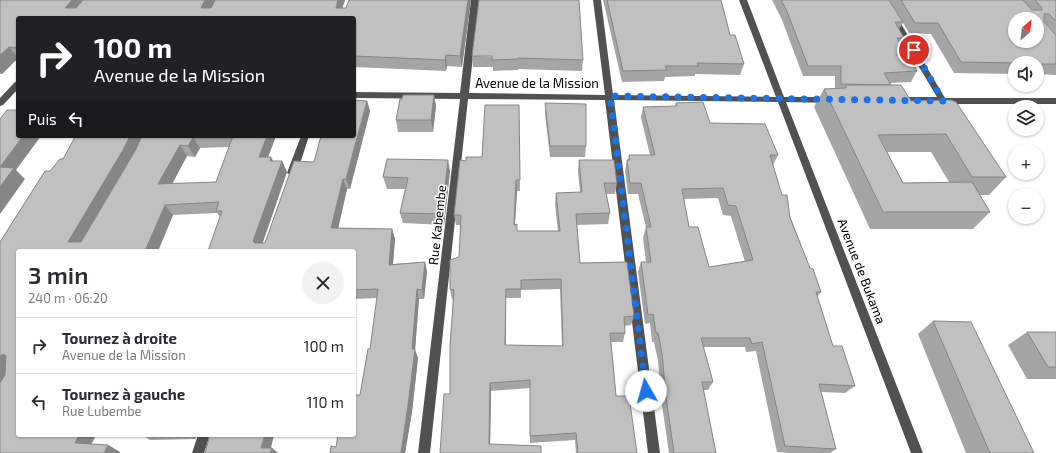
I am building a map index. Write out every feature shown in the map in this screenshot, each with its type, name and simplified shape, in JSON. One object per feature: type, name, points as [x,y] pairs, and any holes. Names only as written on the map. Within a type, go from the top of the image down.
[{"type":"street","name":"Rue Kabembe","points":[[424,453],[475,0]]},
{"type":"street","points":[[598,0],[654,453]]},
{"type":"street","name":"Avenue de Bukama","points":[[743,0],[917,453]]},
{"type":"street","points":[[883,0],[943,101]]},
{"type":"street","points":[[0,103],[16,86]]},
{"type":"street","points":[[9,94],[16,94]]},
{"type":"street","name":"Avenue de la Mission","points":[[356,95],[610,96],[843,100]]},
{"type":"street","points":[[890,100],[1056,101]]},
{"type":"street","points":[[290,179],[304,138]]},
{"type":"street","points":[[198,453],[203,437]]},
{"type":"building","points":[[0,0],[72,0],[65,8],[76,8],[83,0],[205,0],[201,8],[211,8],[215,0],[338,0],[336,8],[346,8],[349,0],[468,0],[460,56],[446,55],[445,60],[356,56],[356,16],[16,16],[16,47],[15,48],[9,47],[0,55]]},
{"type":"building","points":[[479,0],[579,0],[583,60],[518,58],[492,60],[492,56],[472,56]]},
{"type":"building","points":[[607,0],[721,0],[730,35],[735,35],[744,64],[697,63],[698,66],[665,66],[667,70],[623,71]]},
{"type":"building","points":[[781,0],[889,0],[903,22],[895,22],[904,38],[897,38],[917,71],[884,73],[891,85],[841,84],[841,66],[808,66],[786,9]]},
{"type":"building","points":[[901,0],[1023,0],[1032,10],[1042,10],[1035,0],[1056,0],[1056,21],[1049,14],[1044,14],[1044,12],[1008,12],[1008,48],[1044,48],[1044,22],[1056,35],[1056,64],[1044,64],[1044,56],[1008,56],[1008,63],[961,62],[938,23],[915,23]]},
{"type":"building","points":[[846,85],[901,85],[911,101],[951,100],[956,102],[1006,177],[972,177],[946,134],[878,135],[903,183],[972,182],[990,212],[883,212],[824,89],[846,88]]},
{"type":"building","points":[[403,95],[434,95],[431,120],[396,120],[400,99],[402,99]]},
{"type":"building","points":[[356,100],[367,101],[346,179],[343,179],[331,228],[392,229],[389,265],[425,262],[422,290],[417,289],[412,349],[415,349],[401,453],[330,453],[331,446],[336,447],[338,437],[356,437],[356,395],[360,395],[368,349],[370,349],[378,289],[356,290],[356,249],[209,249],[222,211],[216,211],[219,202],[165,205],[146,249],[16,249],[16,437],[78,437],[75,443],[108,445],[104,453],[0,453],[0,383],[5,375],[6,356],[4,354],[0,356],[0,242],[45,171],[50,171],[60,159],[63,159],[74,138],[129,138],[68,242],[81,242],[135,151],[141,138],[193,138],[188,146],[180,145],[158,184],[216,182],[232,138],[266,138],[259,157],[271,157],[270,161],[282,161],[253,241],[255,243],[265,243],[294,161],[314,162],[320,138],[356,138]]},
{"type":"building","points":[[703,102],[710,123],[765,124],[778,155],[770,155],[782,195],[787,195],[790,218],[810,268],[813,269],[821,292],[816,292],[833,346],[842,346],[855,386],[819,384],[836,449],[785,446],[762,342],[752,344],[750,338],[701,338],[713,382],[702,382],[716,453],[674,453],[666,397],[662,353],[658,333],[656,333],[653,314],[648,315],[641,262],[651,262],[646,227],[651,227],[641,183],[630,183],[627,160],[630,160],[629,155],[655,155],[643,107],[677,106],[676,103]],"holes":[[[723,188],[728,205],[736,206],[753,260],[709,267],[698,227],[689,227],[682,189]]]},
{"type":"building","points":[[545,103],[586,104],[586,146],[550,146]]},
{"type":"building","points":[[485,105],[519,105],[520,180],[516,180],[514,225],[517,224],[517,231],[560,231],[556,193],[582,192],[579,160],[614,160],[617,183],[604,183],[610,213],[576,214],[580,263],[627,262],[634,316],[624,317],[625,333],[610,333],[616,396],[629,396],[637,453],[578,453],[576,433],[530,436],[530,380],[490,383],[489,444],[541,446],[541,453],[440,453],[444,394],[450,394],[450,346],[454,290],[450,289],[450,260],[459,257],[461,215],[454,215],[460,160],[466,161],[466,157],[482,157]],"holes":[[[561,279],[563,346],[505,345],[506,289],[521,289],[521,280]]]},
{"type":"building","points":[[7,110],[16,110],[16,138],[22,138],[0,167],[0,119]]},
{"type":"building","points":[[387,159],[448,160],[442,214],[400,213],[408,178],[383,177]]},
{"type":"building","points":[[0,167],[14,168],[0,187]]},
{"type":"building","points":[[933,321],[971,322],[1034,453],[990,453]]},
{"type":"building","points":[[1027,332],[1056,332],[1056,367],[1048,367]]},
{"type":"building","points":[[209,437],[264,437],[261,448],[272,448],[270,453],[205,453]]},
{"type":"route","points":[[646,391],[610,96],[782,100],[943,101],[914,50]]}]
